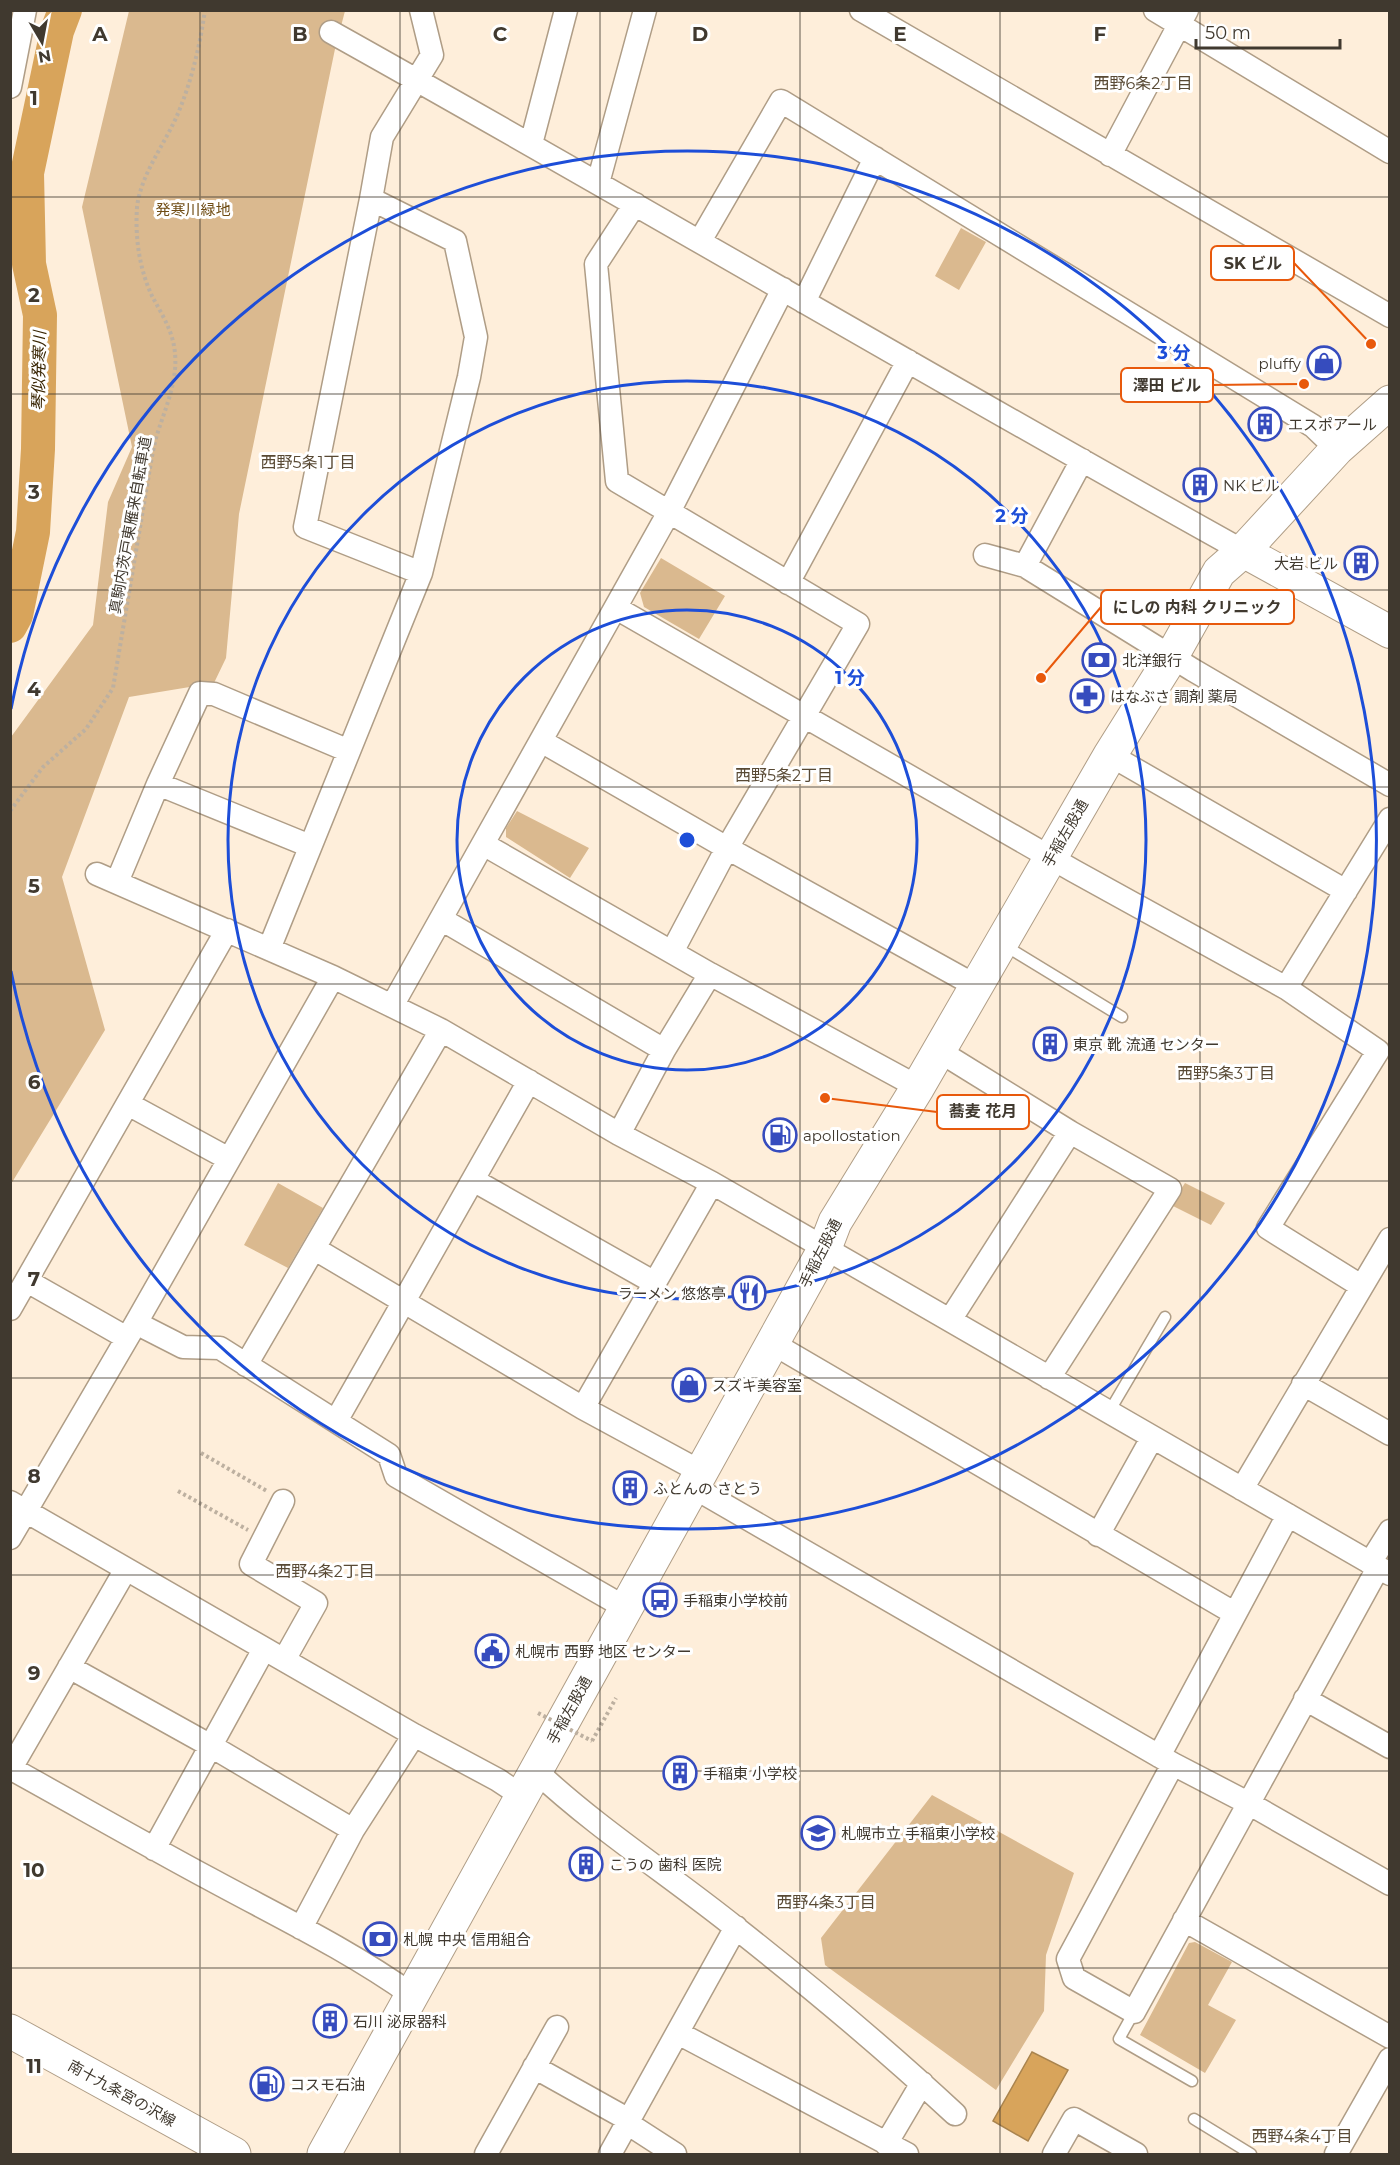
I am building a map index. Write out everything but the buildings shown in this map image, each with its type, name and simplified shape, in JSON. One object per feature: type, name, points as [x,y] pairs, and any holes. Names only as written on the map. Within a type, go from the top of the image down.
[{"type":"main road","name":"手稲左股通","points":[[324,2154],[825,1248],[835,1222],[918,1087],[1110,755],[1172,656],[1219,572],[1244,551],[1337,449],[1389,402]]},
{"type":"main road","name":"南十九条宮の沢線","points":[[10,2031],[234,2154]]},
{"type":"street","points":[[10,87],[25,10]]},
{"type":"street","points":[[421,10],[432,55],[382,137],[305,527],[421,573]]},
{"type":"street","points":[[531,144],[566,10]]},
{"type":"street","points":[[598,183],[645,10]]},
{"type":"street","points":[[861,10],[1389,316]]},
{"type":"street","points":[[1155,10],[1183,17],[1389,152]]},
{"type":"street","points":[[1110,155],[1183,17]]},
{"type":"street","points":[[331,32],[1082,460],[1389,632]]},
{"type":"street","points":[[700,241],[782,101],[1313,426],[1337,449]]},
{"type":"street","points":[[804,302],[874,158]]},
{"type":"street","points":[[269,949],[421,573],[469,377],[476,338],[455,241],[371,199]]},
{"type":"street","points":[[635,204],[596,264],[616,481],[858,624],[727,848],[672,952]]},
{"type":"street","points":[[392,1006],[669,512],[783,289]]},
{"type":"street","points":[[788,583],[908,361]]},
{"type":"street","points":[[1025,566],[1082,460]]},
{"type":"street","points":[[985,555],[1025,566],[1389,785]]},
{"type":"street","points":[[616,608],[1050,858],[1286,988],[1378,1052],[1268,1228],[1361,1286]]},
{"type":"street","points":[[349,751],[214,694],[200,693],[158,784],[107,878],[333,977],[441,1030],[619,1134],[712,1183],[1379,1568]]},
{"type":"street","points":[[541,741],[727,848],[976,986]]},
{"type":"street","points":[[1110,755],[1346,891]]},
{"type":"street","points":[[158,784],[310,846]]},
{"type":"street","points":[[1286,988],[1389,819]]},
{"type":"street","points":[[483,844],[710,974],[918,1087]]},
{"type":"street","points":[[441,919],[663,1050]]},
{"type":"street","points":[[10,1309],[228,930]]},
{"type":"street","points":[[619,1134],[663,1050],[710,974]]},
{"type":"street","points":[[10,1538],[18,1507],[132,1330],[333,977]]},
{"type":"street","points":[[246,1365],[441,1030]]},
{"type":"street","points":[[939,1051],[1070,1132],[1170,1189],[1049,1378]]},
{"type":"street","points":[[336,1421],[529,1082]]},
{"type":"street","points":[[128,1104],[229,1159]]},
{"type":"street","points":[[950,1320],[1070,1132]]},
{"type":"street","points":[[473,1180],[655,1283]]},
{"type":"street","points":[[583,1407],[712,1183]]},
{"type":"street","points":[[1242,1489],[1389,1239]]},
{"type":"street","points":[[315,1249],[583,1407],[697,1479],[1166,1760],[1248,1803],[1389,1884]]},
{"type":"street","points":[[27,1281],[132,1330],[183,1347],[219,1348],[389,1455],[396,1476],[626,1608]]},
{"type":"street","points":[[772,1343],[1234,1613]]},
{"type":"street","points":[[1303,1384],[1389,1434]]},
{"type":"street","points":[[1098,1535],[1152,1438]]},
{"type":"street","points":[[283,1501],[251,1564],[316,1604],[284,1660]]},
{"type":"street","points":[[18,1507],[414,1735],[498,1780],[529,1784],[570,1803],[736,1928],[922,2083],[955,2114]]},
{"type":"street","points":[[1288,1515],[1234,1613],[1166,1760],[1068,1959],[1074,1978],[1134,2012],[1379,1568],[1389,1532]]},
{"type":"street","points":[[126,1569],[11,1768],[154,1850],[301,1928],[389,1979],[412,1995]]},
{"type":"street","points":[[154,1850],[264,1649]]},
{"type":"street","points":[[69,1667],[211,1746],[353,1830]]},
{"type":"street","points":[[1305,1699],[1389,1747]]},
{"type":"street","points":[[301,1928],[353,1830],[414,1735]]},
{"type":"street","points":[[1184,1920],[1389,2037]]},
{"type":"street","points":[[610,2154],[736,1928]]},
{"type":"street","points":[[486,2154],[557,2027]]},
{"type":"street","points":[[678,2033],[907,2154]]},
{"type":"street","points":[[1336,2154],[1389,2059]]},
{"type":"street","points":[[534,2067],[628,2122],[675,2154]]},
{"type":"street","points":[[886,2144],[922,2083]]},
{"type":"street","points":[[1054,2154],[1074,2119],[1136,2154]]},
{"type":"lane","points":[[1001,943],[1122,1017]]},
{"type":"lane","points":[[1109,1412],[1165,1317]]},
{"type":"lane","points":[[1134,2012],[1119,2039],[1192,2081]]},
{"type":"lane","points":[[1194,2119],[1251,2154]]},
{"type":"path","name":"真駒内茨戸東雁来自転車道","points":[[10,811],[43,767],[86,729],[113,688],[149,474],[156,440],[173,387],[176,361],[174,343],[143,271],[136,225],[138,203],[144,180],[178,112],[198,52],[205,10]]},
{"type":"path","points":[[201,1453],[283,1501]]},
{"type":"path","points":[[178,1491],[264,1539]]},
{"type":"path","points":[[538,1713],[592,1741],[616,1698]]},
{"type":"green space","name":"発寒川緑地","points":[[129,11],[345,11],[335,49],[239,514],[226,658],[214,683],[129,697],[62,877],[105,1030],[11,1184],[11,737],[93,625],[108,502],[132,447],[82,207]]},
{"type":"green space","points":[[961,228],[986,242],[959,290],[935,276]]},
{"type":"green space","points":[[661,558],[725,596],[699,639],[644,607],[640,593]]},
{"type":"green space","points":[[517,811],[589,848],[570,878],[506,837],[506,828]]},
{"type":"green space","points":[[278,1183],[323,1208],[288,1268],[244,1245]]},
{"type":"green space","points":[[1185,1183],[1225,1203],[1211,1225],[1171,1205]]},
{"type":"green space","points":[[932,1795],[1074,1873],[1046,1955],[1044,2011],[996,2090],[825,1965],[821,1938]]},
{"type":"green space","points":[[1195,1942],[1232,1962],[1208,2005],[1236,2020],[1205,2073],[1140,2035],[1189,1943]]},
{"type":"shaded area","points":[[1032,2052],[1068,2070],[1028,2141],[993,2121]]},
{"type":"waterway","name":"琴似発寒川","points":[[10,626],[16,615],[33,532],[38,449],[40,315],[29,264],[27,173],[57,31],[65,10]]},
{"type":"place","name":"SK ビル","points":[[1371,344]]},
{"type":"place","name":"pluffy","points":[[1324,363]]},
{"type":"place","name":"澤田 ビル","points":[[1304,384]]},
{"type":"place","name":"エスポアール","points":[[1265,424]]},
{"type":"place","name":"NK ビル","points":[[1200,485]]},
{"type":"place","name":"大岩 ビル","points":[[1361,563]]},
{"type":"place","name":"北洋銀行","points":[[1099,660]]},
{"type":"place","name":"にしの 内科 クリニック","points":[[1041,678]]},
{"type":"place","name":"はなぶさ 調剤 薬局","points":[[1087,696]]},
{"type":"place","name":"東京 靴 流通 センター","points":[[1050,1044]]},
{"type":"place","name":"蕎麦 花月","points":[[825,1098]]},
{"type":"place","name":"apollostation","points":[[780,1135]]},
{"type":"place","name":"ラーメン 悠悠亭","points":[[749,1293]]},
{"type":"place","name":"スズキ美容室","points":[[689,1385]]},
{"type":"place","name":"ふとんの さとう","points":[[630,1488]]},
{"type":"place","name":"手稲東小学校前","points":[[660,1600]]},
{"type":"place","name":"札幌市 西野 地区 センター","points":[[492,1651]]},
{"type":"place","name":"手稲東 小学校","points":[[680,1773]]},
{"type":"place","name":"札幌市立 手稲東小学校","points":[[818,1833]]},
{"type":"place","name":"こうの 歯科 医院","points":[[586,1864]]},
{"type":"place","name":"札幌 中央 信用組合","points":[[380,1939]]},
{"type":"place","name":"石川 泌尿器科","points":[[330,2021]]},
{"type":"place","name":"コスモ石油","points":[[267,2084]]},
{"type":"district","name":"西野6条2丁目","points":[[1143,83]]},
{"type":"district","name":"西野5条1丁目","points":[[308,462]]},
{"type":"district","name":"西野5条2丁目","points":[[784,775]]},
{"type":"district","name":"西野5条3丁目","points":[[1226,1073]]},
{"type":"district","name":"西野4条2丁目","points":[[325,1571]]},
{"type":"district","name":"西野4条3丁目","points":[[826,1902]]},
{"type":"district","name":"西野4条4丁目","points":[[1302,2136]]}]
